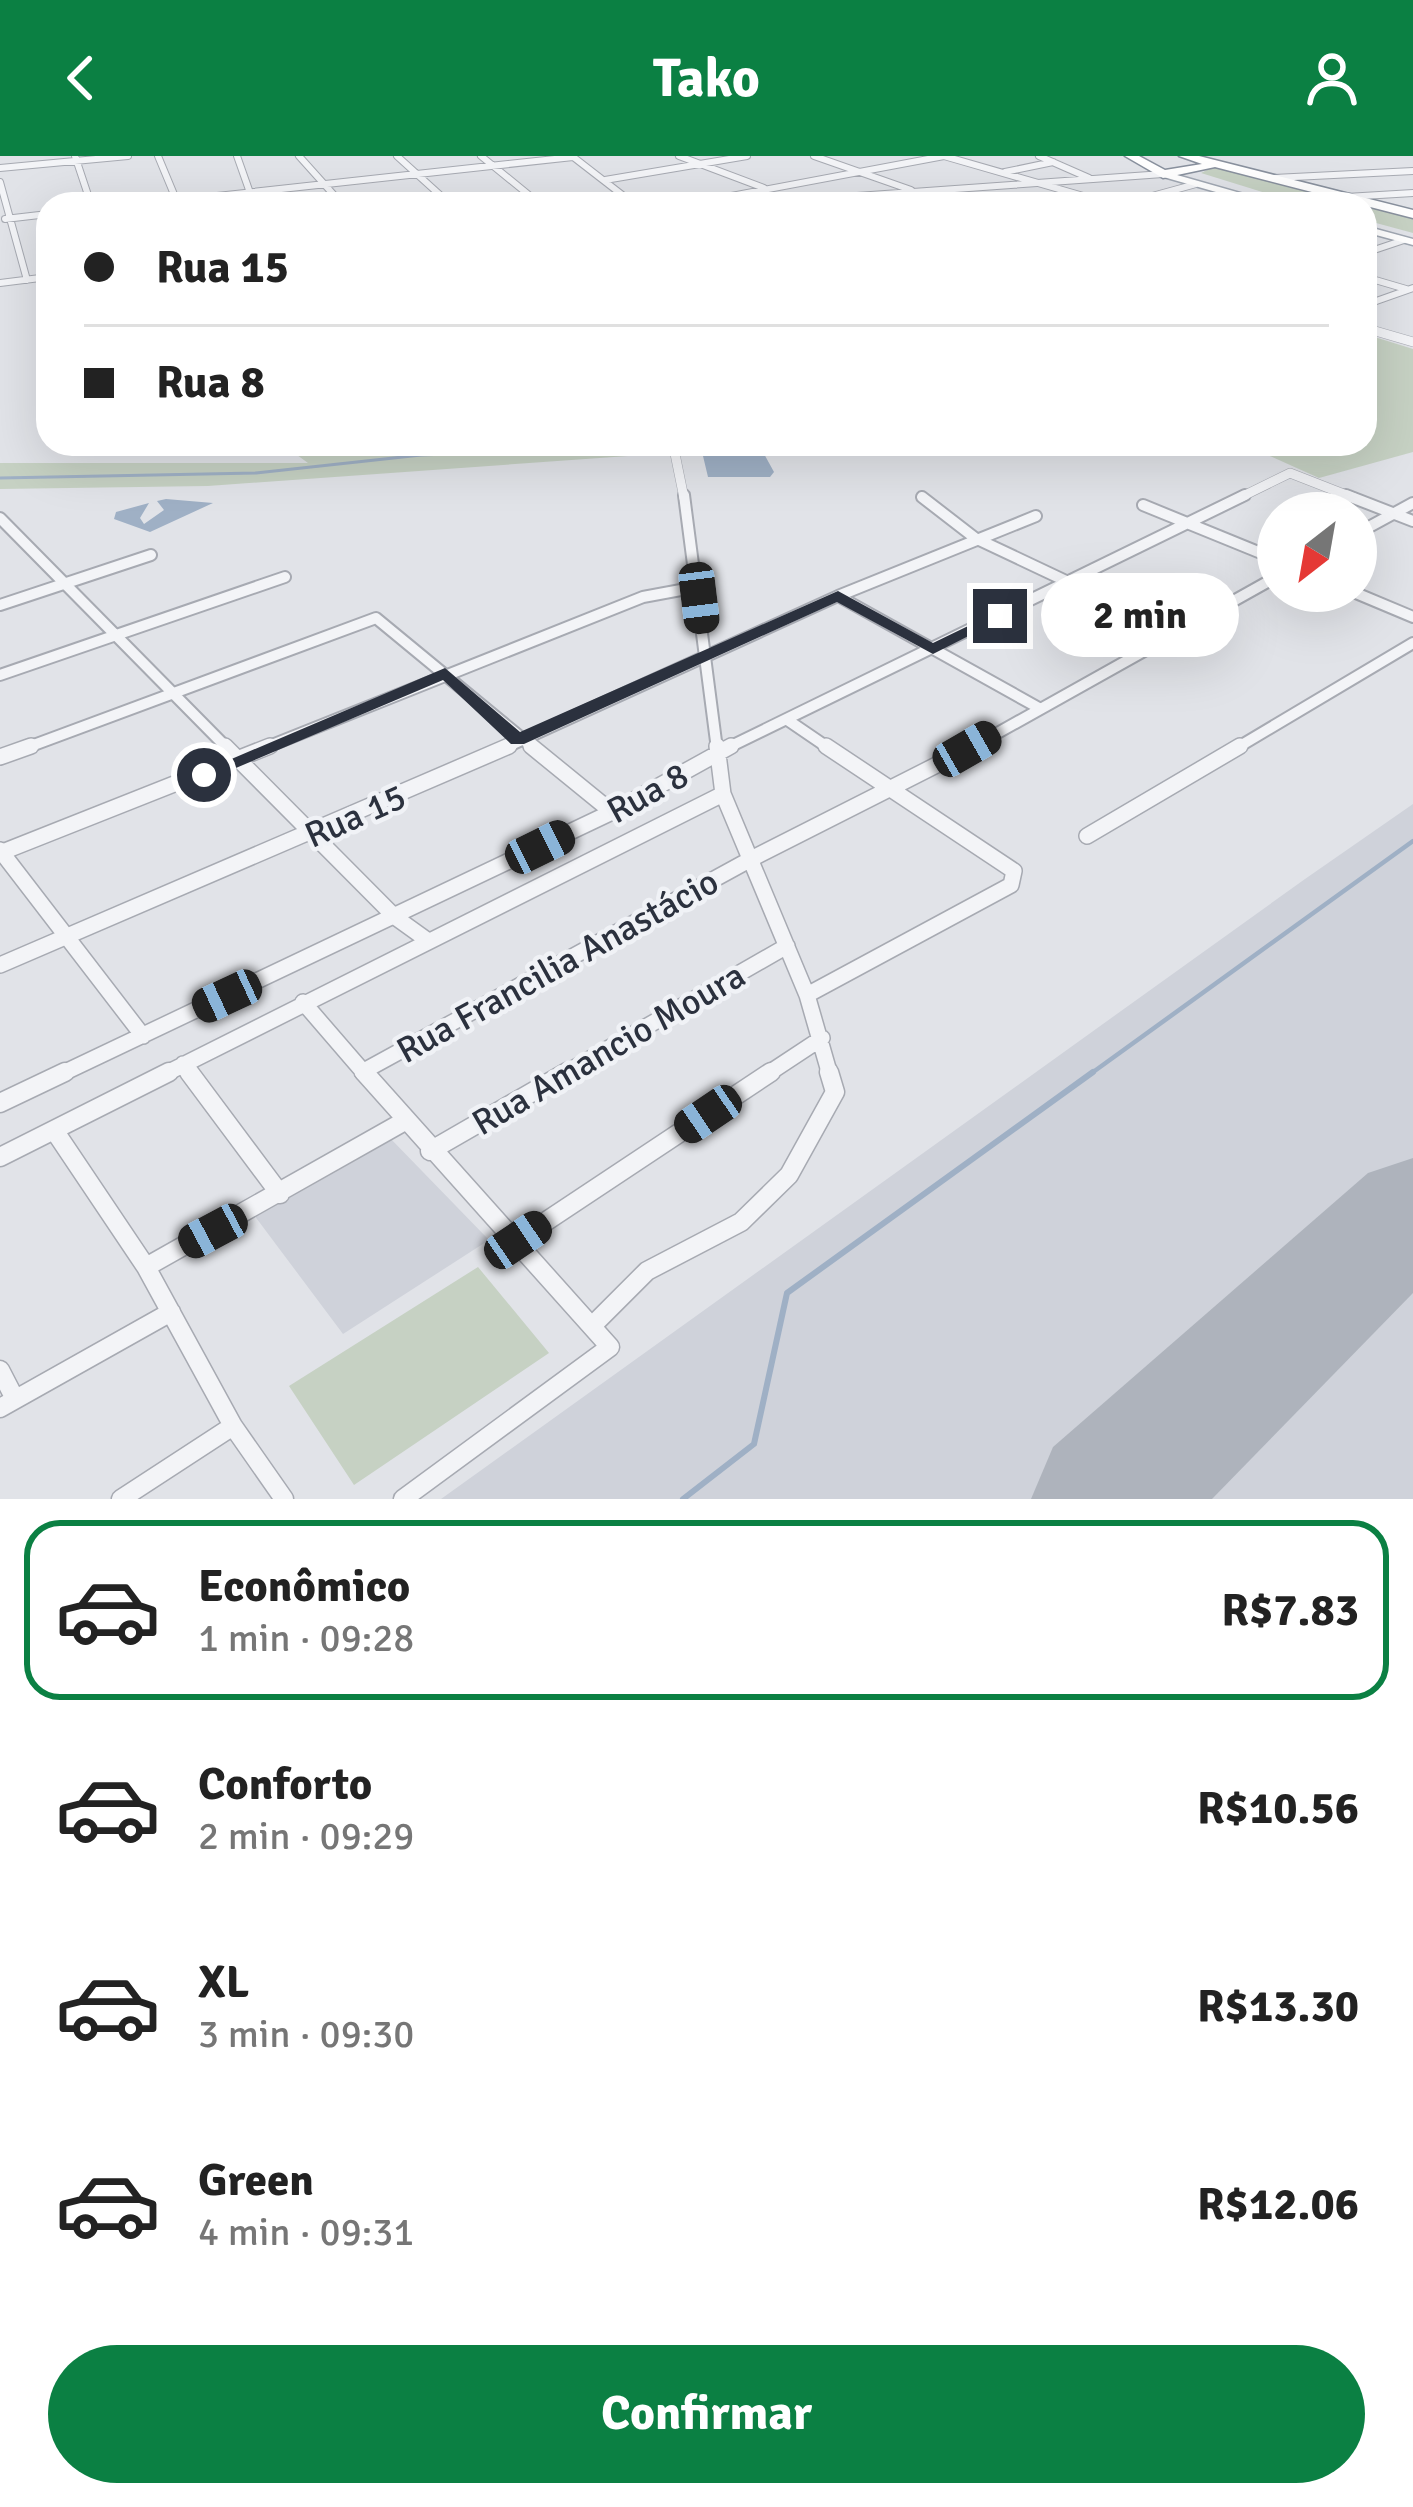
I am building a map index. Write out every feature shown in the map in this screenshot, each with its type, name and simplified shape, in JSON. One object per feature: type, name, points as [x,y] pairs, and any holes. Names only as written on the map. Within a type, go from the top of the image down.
[{"type":"highway","points":[[1160,157],[1190,173]]},
{"type":"highway","points":[[1136,161],[1163,174],[1190,173],[1214,161],[1247,171]]},
{"type":"highway","points":[[1214,161],[1330,192]]},
{"type":"highway","points":[[1377,204],[1413,214]]},
{"type":"main road","points":[[1136,161],[1253,192]]},
{"type":"main road","points":[[1190,173],[1234,192]]},
{"type":"main road","points":[[1377,229],[1410,239]]},
{"type":"street","points":[[0,168],[128,156]]},
{"type":"street","points":[[158,156],[173,192]]},
{"type":"street","points":[[237,156],[249,192],[573,156],[620,192]]},
{"type":"street","points":[[299,156],[331,192]]},
{"type":"street","points":[[397,156],[437,192]]},
{"type":"street","points":[[481,156],[524,192]]},
{"type":"street","points":[[679,156],[774,192]]},
{"type":"street","points":[[605,180],[747,156]]},
{"type":"street","points":[[814,156],[919,192]]},
{"type":"street","points":[[751,192],[944,156],[1068,192]]},
{"type":"street","points":[[1039,156],[1091,179]]},
{"type":"street","points":[[75,158],[88,192]]},
{"type":"street","points":[[1108,178],[1136,161]]},
{"type":"street","points":[[935,192],[1108,178],[1136,161]]},
{"type":"street","points":[[1002,172],[1053,162]]},
{"type":"street","points":[[1274,178],[1413,171]]},
{"type":"street","points":[[1149,192],[1190,173]]},
{"type":"street","points":[[0,182],[4,219],[28,280]]},
{"type":"street","points":[[1377,195],[1413,193]]},
{"type":"street","points":[[4,219],[36,215]]},
{"type":"street","points":[[1377,249],[1410,239]]},
{"type":"street","points":[[0,283],[36,279]]},
{"type":"street","points":[[1377,280],[1411,290]]},
{"type":"street","points":[[1377,301],[1411,290]]},
{"type":"street","points":[[1377,332],[1413,342]]},
{"type":"street","points":[[592,1326],[647,1271],[740,1222],[789,1175],[835,1092],[807,995],[723,794],[675,456]]},
{"type":"street","name":"Rua 8","points":[[0,1103],[613,812],[716,753],[1290,473],[1394,514]]},
{"type":"street","points":[[922,497],[976,538],[1176,633]]},
{"type":"street","points":[[1377,523],[1413,503]]},
{"type":"street","points":[[1143,505],[1257,551]]},
{"type":"street","points":[[1394,514],[1413,521]]},
{"type":"street","name":"Rua 15","points":[[0,965],[314,834],[838,596],[1036,516]]},
{"type":"street","points":[[0,518],[395,917],[427,940]]},
{"type":"street","points":[[0,544],[20,538]]},
{"type":"street","points":[[0,605],[151,555]]},
{"type":"street","points":[[0,675],[285,577]]},
{"type":"street","points":[[143,1036],[1,852],[244,760],[445,673],[643,598],[697,586]]},
{"type":"street","name":"Rua Francilia Anastácio","points":[[362,1072],[751,859],[895,790],[1257,588]]},
{"type":"street","points":[[838,596],[1039,708]]},
{"type":"street","points":[[1377,602],[1413,617]]},
{"type":"street","points":[[0,757],[376,618],[518,740],[613,812]]},
{"type":"street","points":[[1087,836],[1413,643]]},
{"type":"street","points":[[789,721],[1014,871],[1010,885],[807,995]]},
{"type":"street","points":[[0,1157],[723,794]]},
{"type":"street","name":"Rua Amancio Moura","points":[[430,1150],[787,946]]},
{"type":"street","points":[[303,1002],[403,1122],[518,1240],[610,1347],[403,1499]]},
{"type":"street","points":[[518,1240],[822,1038]]},
{"type":"street","points":[[183,1064],[280,1193]]},
{"type":"street","points":[[146,1268],[403,1122]]},
{"type":"street","points":[[54,1130],[146,1268],[232,1426],[284,1499]]},
{"type":"street","points":[[0,1370],[8,1404],[171,1312]]},
{"type":"street","points":[[121,1499],[232,1426]]},
{"type":"shaded area","points":[[1413,804],[1413,1499],[441,1499],[1305,879]]},
{"type":"shaded area","points":[[389,1137],[489,1240],[343,1334],[254,1215]]},
{"type":"green space","points":[[1213,167],[1317,192],[1262,192],[1201,173]]},
{"type":"green space","points":[[1377,206],[1413,215],[1413,233],[1377,223]]},
{"type":"green space","points":[[1377,338],[1413,349],[1413,452],[1319,478],[1270,456],[1377,456]]},
{"type":"green space","points":[[298,456],[628,456],[208,486],[0,489],[0,463],[308,463]]},
{"type":"green space","points":[[478,1267],[549,1353],[354,1485],[289,1386]]},
{"type":"water","points":[[703,456],[765,456],[774,472],[770,477],[708,477]]},
{"type":"water","points":[[157,501],[213,503],[150,532],[114,519],[116,512],[149,503],[140,518],[144,524],[164,510]]},
{"type":"waterway","points":[[0,478],[256,473],[412,456]]},
{"type":"waterway","points":[[1089,1075],[1413,841]]},
{"type":"waterway","points":[[683,1499],[754,1444],[787,1293],[1093,1072]]},
{"type":"runway","points":[[1107,1499],[1413,1210]]},
{"type":"route","points":[[204,775],[445,673],[518,740],[838,596],[933,650],[1000,616]]}]
